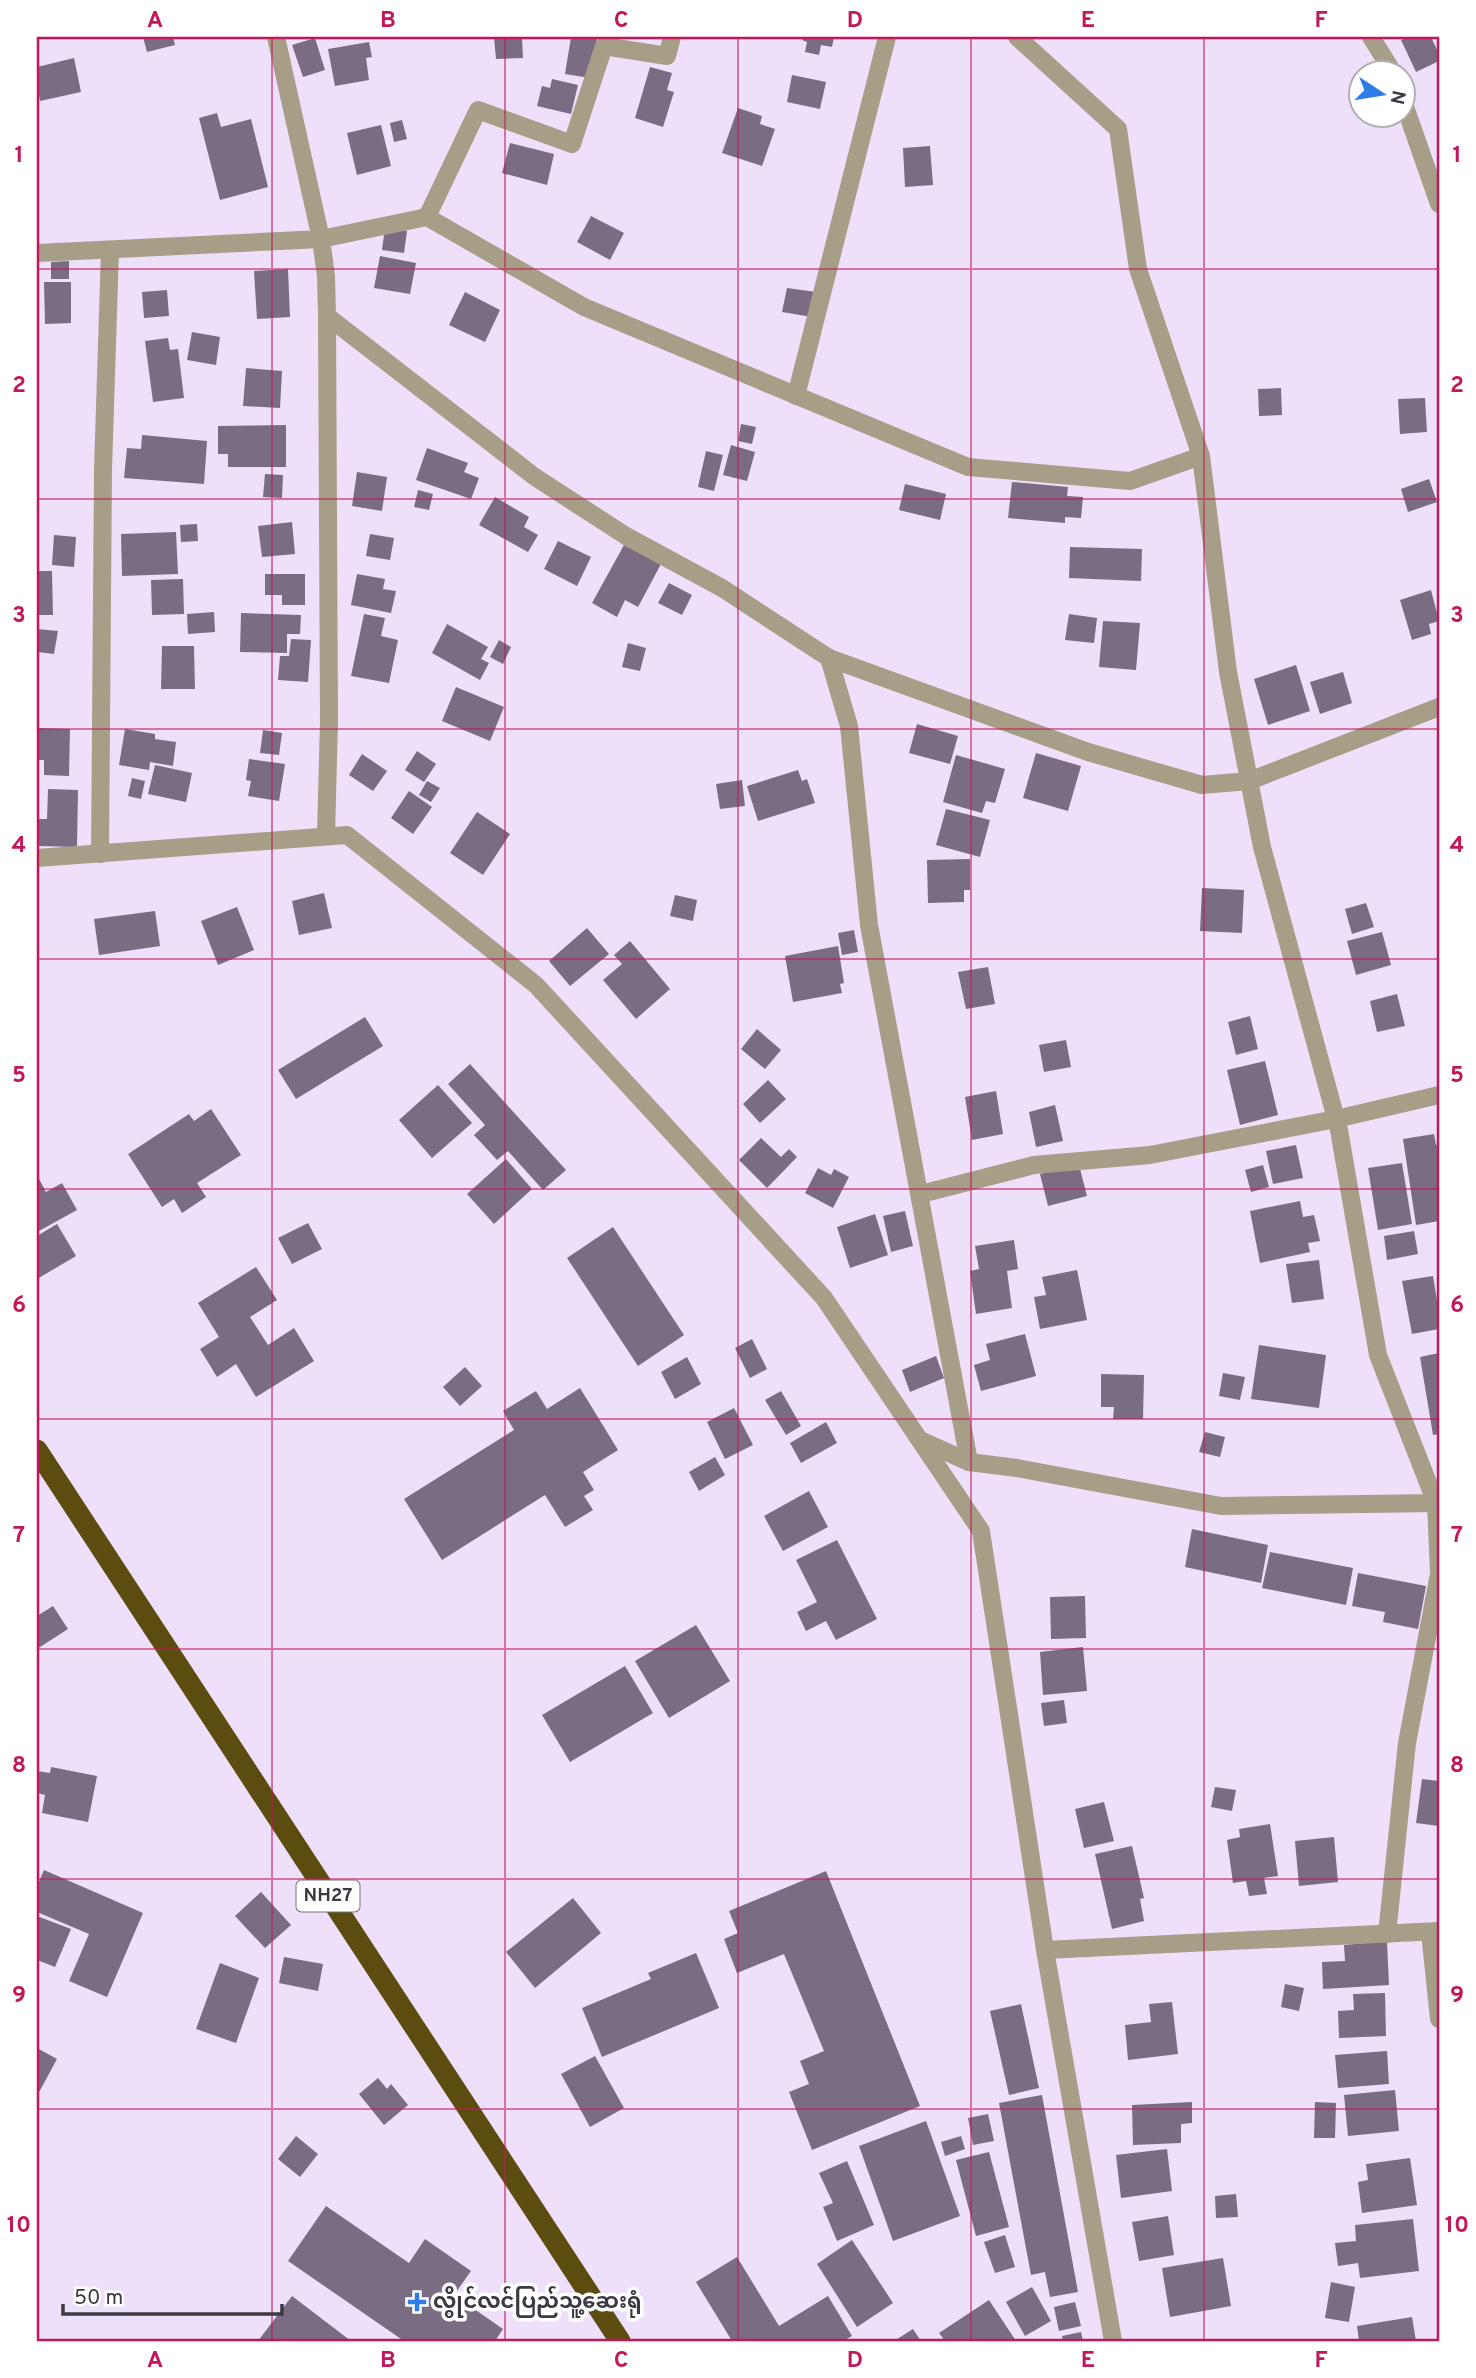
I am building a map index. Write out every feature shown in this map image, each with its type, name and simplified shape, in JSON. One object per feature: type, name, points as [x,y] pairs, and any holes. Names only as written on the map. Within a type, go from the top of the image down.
[{"type":"highway","name":"NH27","points":[[37,1450],[620,2341]]},
{"type":"street","points":[[276,37],[321,239],[326,276],[330,721],[326,836]]},
{"type":"street","points":[[427,217],[478,110],[572,144],[604,46],[667,56],[672,37]]},
{"type":"street","points":[[796,396],[887,37]]},
{"type":"street","points":[[1017,37],[1118,130],[1138,269],[1201,456],[1228,672],[1249,781],[1262,847],[1336,1119],[1378,1355],[1438,1503],[1439,1574],[1407,1743],[1387,1934]]},
{"type":"street","points":[[1371,37],[1385,60]]},
{"type":"street","points":[[1413,130],[1439,204]]},
{"type":"street","points":[[37,253],[321,239],[427,217],[583,307],[968,467],[1130,481],[1201,456]]},
{"type":"street","points":[[100,854],[103,470],[110,250]]},
{"type":"street","points":[[327,316],[534,477],[626,536],[722,588],[829,658],[1088,752],[1202,785],[1249,781],[1439,707]]},
{"type":"street","points":[[829,658],[849,726],[869,925],[970,1462]]},
{"type":"street","points":[[37,858],[347,835],[536,985],[824,1298],[981,1531],[1045,1950],[1113,2341]]},
{"type":"street","points":[[921,1194],[1034,1164],[1150,1155],[1336,1119],[1439,1095]]},
{"type":"street","points":[[920,1440],[970,1462],[1017,1468],[1221,1506],[1438,1503]]},
{"type":"street","points":[[1045,1950],[1434,1931],[1439,2019]]},
{"type":"building","points":[[143,37],[173,37],[175,45],[147,52]]},
{"type":"building","points":[[494,37],[522,37],[523,58],[496,59]]},
{"type":"building","points":[[571,37],[597,39],[590,78],[565,74]]},
{"type":"building","points":[[803,37],[834,37],[832,47],[821,45],[819,55],[805,52],[807,42],[802,40]]},
{"type":"building","points":[[1408,37],[1431,37],[1439,54],[1439,61],[1416,72],[1416,60],[1410,60],[1401,40]]},
{"type":"building","points":[[315,38],[325,70],[303,77],[292,45]]},
{"type":"building","points":[[369,42],[372,57],[366,58],[369,80],[335,86],[328,49]]},
{"type":"building","points":[[74,58],[81,92],[40,101],[37,67]]},
{"type":"building","points":[[650,67],[672,73],[667,90],[674,92],[663,127],[635,118]]},
{"type":"building","points":[[792,75],[826,82],[820,109],[787,102]]},
{"type":"building","points":[[552,79],[578,85],[571,114],[537,106],[542,86],[550,88]]},
{"type":"building","points":[[738,108],[762,116],[760,124],[775,129],[762,166],[722,153]]},
{"type":"building","points":[[217,113],[221,127],[251,119],[268,187],[220,200],[199,118]]},
{"type":"building","points":[[402,120],[407,139],[394,142],[390,123]]},
{"type":"building","points":[[381,125],[391,166],[357,175],[347,133]]},
{"type":"building","points":[[510,143],[554,154],[547,185],[502,173]]},
{"type":"building","points":[[930,146],[933,185],[905,187],[903,148]]},
{"type":"building","points":[[591,216],[624,233],[610,260],[577,242]]},
{"type":"building","points":[[385,228],[407,231],[404,253],[382,250]]},
{"type":"building","points":[[380,256],[416,263],[410,294],[374,288]]},
{"type":"building","points":[[69,261],[69,279],[51,279],[51,262]]},
{"type":"building","points":[[288,269],[290,317],[257,319],[254,271]]},
{"type":"building","points":[[44,282],[71,282],[71,323],[45,324]]},
{"type":"building","points":[[787,288],[816,292],[812,317],[782,312]]},
{"type":"building","points":[[167,290],[169,316],[144,318],[142,292]]},
{"type":"building","points":[[465,292],[500,310],[485,342],[449,325]]},
{"type":"building","points":[[192,332],[220,337],[216,365],[187,360]]},
{"type":"building","points":[[168,338],[170,350],[178,349],[184,398],[153,402],[145,341]]},
{"type":"building","points":[[246,368],[282,371],[280,408],[243,406]]},
{"type":"building","points":[[1281,388],[1282,415],[1259,416],[1258,389]]},
{"type":"building","points":[[1425,398],[1427,432],[1400,434],[1398,399]]},
{"type":"building","points":[[741,424],[756,427],[752,444],[738,441]]},
{"type":"building","points":[[286,425],[286,467],[228,467],[228,454],[218,454],[218,426]]},
{"type":"building","points":[[142,435],[207,441],[204,484],[124,478],[127,448],[141,449]]},
{"type":"building","points":[[731,445],[755,452],[747,481],[723,475]]},
{"type":"building","points":[[427,448],[468,463],[464,472],[479,478],[471,499],[416,480]]},
{"type":"building","points":[[706,451],[723,455],[714,491],[698,487]]},
{"type":"building","points":[[357,472],[387,477],[382,511],[352,506]]},
{"type":"building","points":[[265,474],[283,475],[282,498],[263,497]]},
{"type":"building","points":[[1429,479],[1437,502],[1408,512],[1401,489]]},
{"type":"building","points":[[1012,482],[1068,487],[1067,496],[1083,497],[1081,518],[1065,517],[1065,523],[1008,518]]},
{"type":"building","points":[[905,484],[946,494],[940,520],[899,510]]},
{"type":"building","points":[[418,490],[433,494],[429,510],[414,507]]},
{"type":"building","points":[[495,497],[529,517],[524,527],[538,535],[528,552],[479,525]]},
{"type":"building","points":[[292,522],[295,554],[262,557],[258,526]]},
{"type":"building","points":[[197,524],[198,541],[181,542],[180,525]]},
{"type":"building","points":[[176,532],[178,574],[122,576],[121,534]]},
{"type":"building","points":[[370,534],[394,538],[390,560],[366,556]]},
{"type":"building","points":[[54,535],[76,537],[74,567],[52,565]]},
{"type":"building","points":[[558,541],[591,557],[577,586],[544,569]]},
{"type":"building","points":[[624,545],[661,564],[638,607],[625,600],[617,617],[592,603]]},
{"type":"building","points":[[1070,547],[1142,549],[1141,581],[1069,578]]},
{"type":"building","points":[[37,571],[52,571],[53,615],[37,615]]},
{"type":"building","points":[[265,574],[305,574],[305,605],[282,605],[282,595],[265,595]]},
{"type":"building","points":[[357,574],[385,579],[383,589],[396,591],[391,613],[351,605]]},
{"type":"building","points":[[183,579],[184,614],[152,615],[151,580]]},
{"type":"building","points":[[669,583],[692,595],[682,615],[658,603]]},
{"type":"building","points":[[1431,590],[1439,621],[1429,624],[1431,634],[1412,640],[1400,600]]},
{"type":"building","points":[[214,612],[215,632],[188,634],[187,614]]},
{"type":"building","points":[[241,613],[301,615],[300,634],[287,634],[287,653],[240,652]]},
{"type":"building","points":[[364,614],[385,618],[381,636],[398,640],[389,683],[351,676]]},
{"type":"building","points":[[1069,614],[1097,618],[1094,643],[1065,640]]},
{"type":"building","points":[[1103,621],[1140,623],[1136,670],[1099,667]]},
{"type":"building","points":[[447,624],[488,647],[481,659],[489,663],[480,680],[432,653]]},
{"type":"building","points":[[37,629],[58,631],[54,654],[37,652]]},
{"type":"building","points":[[291,639],[311,640],[308,682],[278,680],[280,656],[289,656]]},
{"type":"building","points":[[499,640],[511,647],[503,664],[490,657]]},
{"type":"building","points":[[628,643],[646,648],[640,671],[622,667]]},
{"type":"building","points":[[162,646],[194,646],[195,689],[161,689]]},
{"type":"building","points":[[1296,665],[1310,711],[1268,725],[1254,679]]},
{"type":"building","points":[[1343,672],[1352,703],[1320,714],[1310,682]]},
{"type":"building","points":[[456,687],[504,707],[490,741],[442,721]]},
{"type":"building","points":[[917,724],[958,736],[950,764],[909,753]]},
{"type":"building","points":[[37,728],[70,729],[69,776],[44,775],[44,760],[37,760]]},
{"type":"building","points":[[125,729],[155,734],[155,739],[176,742],[173,766],[150,762],[149,770],[119,765]]},
{"type":"building","points":[[263,730],[282,733],[279,755],[260,753]]},
{"type":"building","points":[[417,751],[436,764],[424,782],[405,770]]},
{"type":"building","points":[[1036,753],[1081,766],[1068,811],[1023,798]]},
{"type":"building","points":[[362,754],[387,771],[373,791],[349,775]]},
{"type":"building","points":[[956,755],[1005,769],[995,803],[986,801],[982,813],[943,802]]},
{"type":"building","points":[[249,759],[285,764],[279,801],[248,796],[251,781],[246,780]]},
{"type":"building","points":[[155,765],[192,773],[186,802],[148,794]]},
{"type":"building","points":[[798,770],[802,781],[807,779],[815,803],[758,821],[747,786]]},
{"type":"building","points":[[132,778],[145,781],[141,799],[128,796]]},
{"type":"building","points":[[742,780],[745,806],[720,809],[716,784]]},
{"type":"building","points":[[427,781],[440,788],[431,802],[419,795]]},
{"type":"building","points":[[48,789],[78,790],[77,847],[37,846],[37,819],[47,819]]},
{"type":"building","points":[[409,791],[432,807],[413,834],[391,818]]},
{"type":"building","points":[[946,809],[990,820],[980,857],[936,845]]},
{"type":"building","points":[[477,812],[510,834],[483,875],[450,853]]},
{"type":"building","points":[[970,859],[970,890],[964,890],[964,902],[928,903],[927,860]]},
{"type":"building","points":[[1202,888],[1244,890],[1242,933],[1200,931]]},
{"type":"building","points":[[324,893],[332,928],[299,935],[292,901]]},
{"type":"building","points":[[675,895],[697,900],[693,921],[670,916]]},
{"type":"building","points":[[1366,903],[1374,927],[1352,934],[1345,909]]},
{"type":"building","points":[[237,907],[254,950],[218,965],[201,921]]},
{"type":"building","points":[[155,911],[160,946],[99,955],[94,919]]},
{"type":"building","points":[[587,928],[609,954],[570,986],[549,961]]},
{"type":"building","points":[[854,930],[858,952],[842,955],[838,933]]},
{"type":"building","points":[[1382,932],[1391,965],[1356,975],[1347,941]]},
{"type":"building","points":[[630,941],[670,989],[636,1019],[603,980],[622,964],[614,955]]},
{"type":"building","points":[[838,946],[844,983],[840,984],[842,993],[793,1002],[785,956]]},
{"type":"building","points":[[988,967],[995,1004],[966,1009],[958,972]]},
{"type":"building","points":[[1397,994],[1405,1026],[1377,1032],[1370,1001]]},
{"type":"building","points":[[1250,1016],[1258,1049],[1236,1055],[1228,1022]]},
{"type":"building","points":[[365,1017],[383,1046],[296,1099],[278,1070]]},
{"type":"building","points":[[757,1029],[781,1050],[765,1069],[741,1049]]},
{"type":"building","points":[[1066,1040],[1071,1067],[1044,1072],[1039,1045]]},
{"type":"building","points":[[1265,1061],[1278,1115],[1240,1125],[1227,1070]]},
{"type":"building","points":[[470,1064],[566,1170],[543,1190],[508,1151],[497,1160],[474,1135],[485,1125],[448,1084]]},
{"type":"building","points":[[768,1080],[786,1099],[760,1123],[743,1104]]},
{"type":"building","points":[[438,1085],[472,1123],[432,1158],[399,1120]]},
{"type":"building","points":[[996,1091],[1003,1134],[972,1140],[965,1097]]},
{"type":"building","points":[[1055,1105],[1063,1141],[1036,1147],[1029,1112]]},
{"type":"building","points":[[211,1109],[241,1155],[197,1183],[206,1197],[182,1213],[174,1199],[162,1207],[128,1154],[189,1114],[194,1121]]},
{"type":"building","points":[[1434,1134],[1436,1145],[1439,1145],[1439,1221],[1416,1225],[1403,1139]]},
{"type":"building","points":[[761,1138],[781,1157],[789,1149],[797,1157],[767,1188],[739,1160]]},
{"type":"building","points":[[1296,1145],[1303,1178],[1273,1184],[1266,1151]]},
{"type":"building","points":[[506,1159],[532,1189],[494,1224],[467,1194]]},
{"type":"building","points":[[1402,1163],[1412,1224],[1378,1230],[1368,1168]]},
{"type":"building","points":[[1079,1165],[1087,1196],[1048,1206],[1040,1174]]},
{"type":"building","points":[[1263,1165],[1269,1187],[1251,1192],[1245,1170]]},
{"type":"building","points":[[818,1168],[831,1175],[834,1169],[849,1177],[833,1208],[805,1193]]},
{"type":"building","points":[[37,1175],[46,1192],[62,1183],[77,1210],[37,1232]]},
{"type":"building","points":[[1300,1201],[1303,1217],[1314,1215],[1320,1241],[1308,1243],[1310,1252],[1260,1263],[1250,1211]]},
{"type":"building","points":[[905,1211],[913,1246],[891,1252],[883,1216]]},
{"type":"building","points":[[875,1214],[888,1255],[850,1268],[837,1227]]},
{"type":"building","points":[[308,1223],[322,1249],[292,1264],[278,1238]]},
{"type":"building","points":[[57,1224],[76,1256],[37,1279],[37,1236]]},
{"type":"building","points":[[613,1227],[684,1335],[638,1366],[567,1258]]},
{"type":"building","points":[[1414,1231],[1418,1254],[1387,1260],[1384,1236]]},
{"type":"building","points":[[1014,1240],[1018,1269],[1007,1271],[1012,1308],[976,1314],[970,1271],[979,1269],[975,1246]]},
{"type":"building","points":[[1319,1260],[1324,1299],[1292,1303],[1286,1264]]},
{"type":"building","points":[[256,1267],[277,1300],[250,1317],[268,1345],[294,1328],[314,1361],[256,1397],[236,1364],[217,1377],[200,1349],[219,1337],[198,1303]]},
{"type":"building","points":[[1077,1270],[1087,1320],[1040,1329],[1034,1297],[1046,1295],[1042,1277]]},
{"type":"building","points":[[1433,1276],[1439,1329],[1412,1334],[1402,1281]]},
{"type":"building","points":[[1025,1334],[1036,1376],[981,1391],[974,1365],[990,1360],[986,1344]]},
{"type":"building","points":[[752,1339],[767,1369],[750,1378],[735,1348]]},
{"type":"building","points":[[1259,1345],[1326,1355],[1319,1408],[1251,1399]]},
{"type":"building","points":[[1439,1353],[1439,1434],[1433,1435],[1420,1357]]},
{"type":"building","points":[[936,1356],[944,1378],[910,1392],[902,1370]]},
{"type":"building","points":[[687,1357],[701,1384],[675,1399],[661,1372]]},
{"type":"building","points":[[465,1367],[482,1386],[460,1406],[443,1387]]},
{"type":"building","points":[[1223,1373],[1245,1377],[1240,1400],[1219,1396]]},
{"type":"building","points":[[1101,1374],[1144,1375],[1143,1419],[1113,1419],[1114,1407],[1101,1407]]},
{"type":"building","points":[[580,1388],[618,1450],[583,1472],[594,1490],[584,1496],[593,1510],[565,1527],[545,1495],[442,1560],[404,1499],[514,1430],[503,1411],[536,1391],[547,1409]]},
{"type":"building","points":[[781,1391],[801,1426],[786,1435],[765,1400]]},
{"type":"building","points":[[734,1408],[753,1445],[725,1459],[707,1422]]},
{"type":"building","points":[[826,1422],[837,1443],[801,1463],[790,1443]]},
{"type":"building","points":[[1205,1432],[1225,1437],[1220,1457],[1199,1452]]},
{"type":"building","points":[[715,1457],[725,1475],[699,1491],[689,1472]]},
{"type":"building","points":[[809,1491],[828,1527],[783,1551],[764,1516]]},
{"type":"building","points":[[1192,1529],[1268,1545],[1261,1583],[1185,1567]]},
{"type":"building","points":[[837,1540],[877,1619],[836,1640],[826,1621],[806,1631],[797,1612],[817,1602],[796,1560]]},
{"type":"building","points":[[1270,1552],[1353,1568],[1346,1605],[1262,1588]]},
{"type":"building","points":[[1358,1573],[1426,1586],[1418,1629],[1383,1622],[1385,1612],[1352,1606]]},
{"type":"building","points":[[1085,1596],[1086,1638],[1051,1639],[1050,1597]]},
{"type":"building","points":[[53,1606],[68,1629],[37,1649],[37,1616]]},
{"type":"building","points":[[696,1625],[730,1681],[669,1718],[635,1661]]},
{"type":"building","points":[[1083,1647],[1087,1691],[1043,1695],[1040,1652]]},
{"type":"building","points":[[625,1666],[653,1713],[570,1762],[542,1715]]},
{"type":"building","points":[[1064,1700],[1067,1723],[1044,1726],[1041,1703]]},
{"type":"building","points":[[51,1767],[97,1776],[88,1822],[42,1813],[45,1795],[37,1793],[37,1771],[50,1773]]},
{"type":"building","points":[[1422,1779],[1439,1781],[1439,1826],[1416,1823]]},
{"type":"building","points":[[1215,1787],[1236,1790],[1232,1811],[1211,1807]]},
{"type":"building","points":[[1104,1802],[1114,1841],[1084,1848],[1075,1809]]},
{"type":"building","points":[[1270,1824],[1278,1876],[1264,1878],[1267,1894],[1249,1896],[1246,1881],[1233,1883],[1227,1840],[1240,1837],[1239,1829]]},
{"type":"building","points":[[1334,1837],[1338,1882],[1299,1886],[1295,1841]]},
{"type":"building","points":[[1132,1846],[1144,1898],[1140,1899],[1144,1921],[1112,1929],[1095,1854]]},
{"type":"building","points":[[44,1870],[143,1913],[107,1997],[69,1981],[89,1934],[37,1912],[37,1886]]},
{"type":"building","points":[[826,1871],[920,2106],[812,2150],[789,2092],[809,2084],[800,2061],[824,2051],[784,1954],[737,1973],[724,1939],[738,1933],[729,1911]]},
{"type":"building","points":[[261,1892],[291,1925],[265,1948],[235,1916]]},
{"type":"building","points":[[573,1898],[601,1933],[535,1988],[506,1952]]},
{"type":"building","points":[[37,1916],[71,1929],[55,1967],[37,1960]]},
{"type":"building","points":[[1387,1941],[1389,1985],[1323,1989],[1322,1962],[1345,1961],[1344,1945]]},
{"type":"building","points":[[696,1953],[719,2008],[602,2057],[582,2008],[651,1979],[648,1973]]},
{"type":"building","points":[[284,1957],[323,1964],[318,1991],[279,1983]]},
{"type":"building","points":[[220,1963],[259,1978],[236,2043],[196,2029]]},
{"type":"building","points":[[1285,1984],[1304,1988],[1299,2011],[1281,2007]]},
{"type":"building","points":[[1385,1993],[1386,2036],[1339,2038],[1338,2011],[1354,2010],[1353,1994]]},
{"type":"building","points":[[1172,2002],[1178,2054],[1128,2060],[1125,2025],[1151,2022],[1149,2004]]},
{"type":"building","points":[[1021,2004],[1039,2088],[1009,2095],[990,2011]]},
{"type":"building","points":[[37,2048],[57,2059],[37,2096]]},
{"type":"building","points":[[1387,2051],[1389,2084],[1338,2088],[1335,2055]]},
{"type":"building","points":[[595,2056],[624,2108],[590,2127],[561,2074]]},
{"type":"building","points":[[378,2078],[387,2089],[391,2084],[408,2105],[384,2125],[359,2094]]},
{"type":"building","points":[[1395,2090],[1399,2131],[1348,2136],[1344,2095]]},
{"type":"building","points":[[1042,2095],[1078,2292],[1050,2297],[1045,2272],[1031,2275],[999,2103]]},
{"type":"building","points":[[1192,2102],[1192,2123],[1181,2124],[1181,2143],[1133,2145],[1132,2105]]},
{"type":"building","points":[[1315,2102],[1336,2103],[1335,2138],[1314,2138]]},
{"type":"building","points":[[988,2114],[994,2141],[973,2145],[968,2118]]},
{"type":"building","points":[[926,2121],[960,2216],[893,2241],[859,2146]]},
{"type":"building","points":[[296,2136],[318,2154],[300,2177],[278,2159]]},
{"type":"building","points":[[961,2136],[965,2149],[945,2156],[941,2142]]},
{"type":"building","points":[[1167,2149],[1172,2191],[1121,2198],[1116,2155]]},
{"type":"building","points":[[989,2152],[1009,2227],[976,2236],[956,2160]]},
{"type":"building","points":[[1410,2158],[1417,2205],[1362,2213],[1358,2182],[1368,2180],[1366,2164]]},
{"type":"building","points":[[847,2161],[874,2225],[837,2241],[823,2207],[833,2203],[819,2173]]},
{"type":"building","points":[[1236,2194],[1238,2217],[1216,2218],[1215,2196]]},
{"type":"building","points":[[326,2206],[409,2263],[425,2239],[471,2271],[454,2295],[503,2329],[495,2341],[404,2341],[288,2261]]},
{"type":"building","points":[[1168,2216],[1174,2255],[1139,2261],[1132,2222]]},
{"type":"building","points":[[1413,2219],[1419,2271],[1360,2278],[1358,2263],[1338,2266],[1335,2243],[1356,2241],[1355,2225]]},
{"type":"building","points":[[1005,2235],[1015,2267],[995,2273],[984,2242]]},
{"type":"building","points":[[852,2240],[893,2303],[857,2327],[817,2264]]},
{"type":"building","points":[[737,2257],[779,2326],[828,2296],[852,2336],[843,2341],[732,2341],[696,2282]]},
{"type":"building","points":[[1223,2258],[1231,2306],[1170,2317],[1162,2268]]},
{"type":"building","points":[[1331,2282],[1355,2287],[1349,2322],[1325,2318]]},
{"type":"building","points":[[1032,2287],[1051,2321],[1025,2336],[1006,2302]]},
{"type":"building","points":[[292,2296],[351,2341],[258,2341]]},
{"type":"building","points":[[989,2300],[1016,2341],[945,2341],[939,2333]]},
{"type":"building","points":[[1075,2302],[1081,2326],[1059,2331],[1054,2307]]},
{"type":"building","points":[[1412,2317],[1416,2341],[1359,2341],[1357,2326]]},
{"type":"building","points":[[913,2329],[921,2341],[894,2341]]},
{"type":"building","points":[[1081,2332],[1083,2341],[1063,2341],[1062,2336]]},
{"type":"place","name":"လွိုင်လင်ပြည်သူ့ဆေးရုံ","points":[[417,2302]]}]
